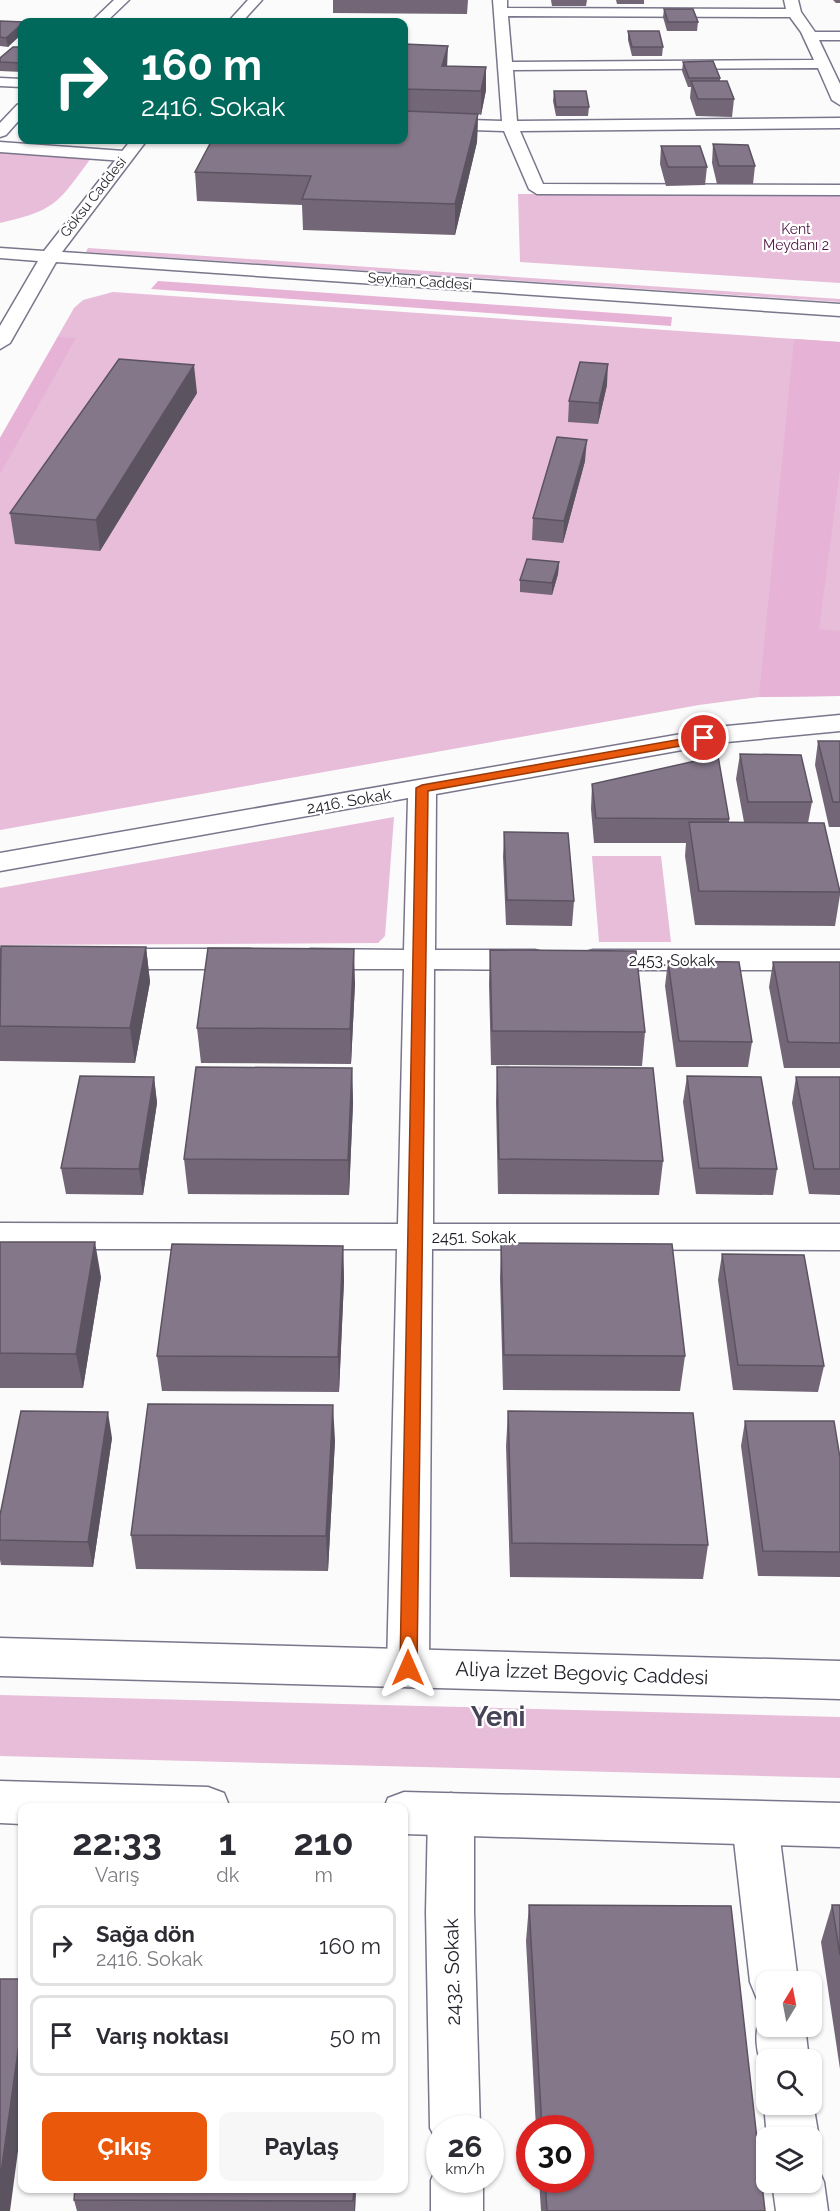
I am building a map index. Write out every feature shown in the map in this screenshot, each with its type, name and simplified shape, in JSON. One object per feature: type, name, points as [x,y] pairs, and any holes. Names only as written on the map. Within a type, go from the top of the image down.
[{"type":"street","points":[[102,18],[122,0]]},
{"type":"street","points":[[239,18],[255,0]]},
{"type":"street","points":[[839,95],[793,7],[501,6],[510,126],[537,189],[840,190]]},
{"type":"street","points":[[810,36],[840,36]]},
{"type":"street","points":[[505,66],[823,64]]},
{"type":"street","points":[[0,82],[18,83]]},
{"type":"street","points":[[0,132],[18,112]]},
{"type":"street","points":[[408,123],[510,126],[840,123]]},
{"type":"street","name":"Göksu Caddesi","points":[[0,343],[54,248],[135,144]]},
{"type":"street","points":[[0,147],[124,156]]},
{"type":"street","name":"Seyhan Caddesi","points":[[0,237],[54,248],[840,310]]},
{"type":"street","name":"Seyhan Caddesi","points":[[0,253],[54,248],[840,293]]},
{"type":"street","name":"2416. Sokak","points":[[0,862],[728,734],[840,723]]},
{"type":"street","points":[[408,1668],[422,788]]},
{"type":"street","name":"2453. Sokak","points":[[72,959],[840,960]]},
{"type":"street","name":"2451. Sokak","points":[[0,1236],[840,1237]]},
{"type":"street","name":"Aliya İzzet Begoviç Caddesi","points":[[0,1657],[840,1680]]},
{"type":"street","points":[[0,1802],[35,1803]]},
{"type":"street","points":[[408,1813],[840,1825]]},
{"type":"street","name":"2432. Sokak","points":[[451,1815],[450,1912],[455,2115]]},
{"type":"street","points":[[755,1823],[773,1971]]},
{"type":"street","points":[[456,2193],[457,2211]]},
{"type":"street","points":[[800,2193],[802,2211]]},
{"type":"green space","points":[[0,152],[92,157],[55,202],[34,214],[0,223]]},
{"type":"green space","name":"Kent Meydanı 2","points":[[518,194],[840,194],[840,283],[520,262]]},
{"type":"green space","points":[[88,248],[840,299],[840,302],[86,252]]},
{"type":"green space","points":[[113,292],[840,342],[840,696],[759,697],[699,705],[0,830],[0,438],[74,308],[83,300]]},
{"type":"green space","points":[[394,817],[385,936],[378,943],[0,945],[0,888]]},
{"type":"green space","points":[[592,856],[661,856],[671,942],[599,942]]},
{"type":"green space","points":[[0,1695],[840,1717],[840,1778],[0,1756]]},
{"type":"shaded area","points":[[158,281],[672,317],[671,326],[151,289]]},
{"type":"shaded area","points":[[58,337],[76,338],[0,474],[0,438]]},
{"type":"shaded area","points":[[794,339],[840,342],[840,469],[819,629],[840,631],[840,696],[759,697]]},
{"type":"building","points":[[664,9],[693,9],[698,22],[668,22]]},
{"type":"building","points":[[0,21],[18,22],[18,28],[6,38],[0,37]]},
{"type":"building","points":[[628,31],[659,31],[663,47],[632,47]]},
{"type":"building","points":[[408,44],[448,46],[442,66],[486,67],[481,91],[408,89]]},
{"type":"building","points":[[13,47],[18,47],[18,63],[0,62],[0,58]]},
{"type":"building","points":[[713,61],[720,78],[689,78],[683,62]]},
{"type":"building","points":[[691,81],[727,81],[734,99],[698,99]]},
{"type":"building","points":[[554,91],[586,91],[589,107],[556,107]]},
{"type":"building","points":[[408,111],[478,114],[455,204],[302,199],[311,176],[195,172],[210,144],[408,144]]},
{"type":"building","points":[[713,144],[748,145],[755,166],[719,166]]},
{"type":"building","points":[[661,146],[700,146],[707,167],[668,167]]},
{"type":"building","points":[[119,359],[194,365],[96,520],[10,513]]},
{"type":"building","points":[[580,362],[608,364],[599,403],[569,401]]},
{"type":"building","points":[[557,437],[587,440],[564,521],[533,518]]},
{"type":"building","points":[[527,559],[559,562],[552,583],[520,580]]},
{"type":"building","points":[[818,741],[840,741],[840,802],[833,802]]},
{"type":"building","points":[[740,754],[801,755],[812,802],[748,802]]},
{"type":"building","points":[[718,756],[729,819],[596,818],[592,784]]},
{"type":"building","points":[[689,822],[824,823],[840,892],[699,891]]},
{"type":"building","points":[[504,832],[568,833],[574,901],[507,900]]},
{"type":"building","points":[[1,946],[146,947],[130,1028],[0,1026]]},
{"type":"building","points":[[208,948],[354,949],[350,1029],[197,1028]]},
{"type":"building","points":[[490,950],[636,951],[645,1032],[492,1031]]},
{"type":"building","points":[[668,961],[739,962],[752,1042],[679,1041]]},
{"type":"building","points":[[773,962],[840,962],[840,1043],[788,1042]]},
{"type":"building","points":[[196,1067],[352,1068],[348,1160],[184,1159]]},
{"type":"building","points":[[497,1067],[653,1068],[663,1161],[499,1159]]},
{"type":"building","points":[[80,1076],[154,1077],[139,1169],[61,1168]]},
{"type":"building","points":[[687,1076],[761,1077],[777,1169],[699,1168]]},
{"type":"building","points":[[796,1077],[840,1077],[840,1169],[814,1169]]},
{"type":"building","points":[[0,1242],[95,1242],[76,1354],[0,1353]]},
{"type":"building","points":[[501,1243],[672,1244],[685,1356],[504,1355]]},
{"type":"building","points":[[172,1244],[343,1246],[338,1357],[157,1356]]},
{"type":"building","points":[[722,1254],[804,1255],[824,1366],[738,1365]]},
{"type":"building","points":[[148,1404],[333,1405],[326,1536],[131,1535]]},
{"type":"building","points":[[21,1411],[108,1412],[88,1542],[0,1540],[0,1515]]},
{"type":"building","points":[[508,1411],[693,1413],[708,1545],[512,1543]]},
{"type":"building","points":[[745,1421],[834,1421],[840,1458],[840,1552],[763,1551]]},
{"type":"building","points":[[529,1905],[731,1906],[756,2130],[756,2193],[763,2193],[765,2211],[547,2211],[546,2193],[594,2193],[594,2115],[541,2115]]},
{"type":"building","points":[[832,1905],[840,1905],[840,1955]]},
{"type":"building","points":[[0,1979],[18,1979],[18,2052],[0,2180]]},
{"type":"building","points":[[75,2193],[354,2193],[353,2201],[74,2200]]},
{"type":"district","name":"Yeni","points":[[498,1716]]},
{"type":"route","points":[[408,1668],[422,788],[704,738]]}]
